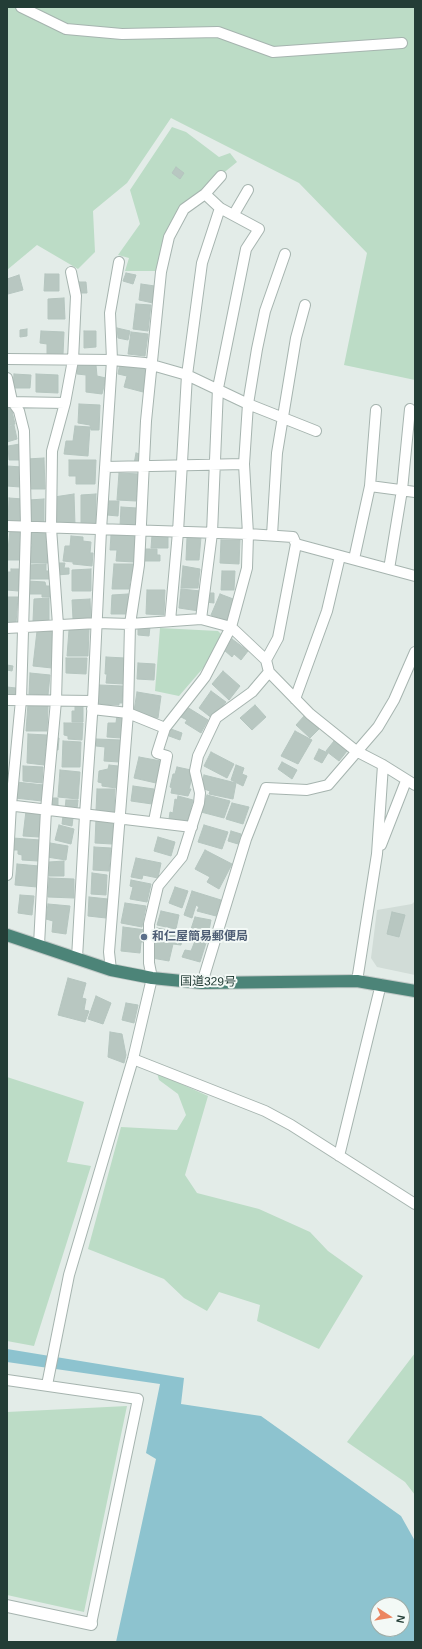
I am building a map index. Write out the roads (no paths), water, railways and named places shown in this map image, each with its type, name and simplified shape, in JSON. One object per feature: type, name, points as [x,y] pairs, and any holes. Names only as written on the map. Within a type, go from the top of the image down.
[{"type":"highway","name":"国道329号","points":[[7,935],[111,970],[152,978],[202,983],[357,981],[415,991]]},
{"type":"street","points":[[21,7],[66,28],[122,34],[218,32],[273,52],[402,44]]},
{"type":"street","points":[[111,970],[109,952],[128,713],[130,624],[138,565],[143,467],[151,365],[161,272],[169,237],[184,209],[205,194],[221,176]]},
{"type":"street","points":[[234,214],[248,190]]},
{"type":"street","points":[[201,619],[212,533],[218,388],[246,249],[259,229],[234,214],[220,208],[205,194]]},
{"type":"street","points":[[170,621],[178,532],[187,375],[202,263],[220,208]]},
{"type":"street","points":[[154,821],[167,756],[156,753],[165,728],[205,677],[230,627],[247,568],[248,534],[244,464],[248,404],[265,311],[284,254]]},
{"type":"street","points":[[77,958],[112,360],[110,313],[119,262]]},
{"type":"street","points":[[39,945],[46,810],[56,701],[58,625],[51,528],[52,451],[73,360],[76,296],[71,272]]},
{"type":"street","points":[[272,536],[277,453],[296,338],[305,305]]},
{"type":"street","points":[[7,359],[112,360],[151,365],[187,375],[218,388],[248,404],[316,430]]},
{"type":"street","points":[[7,378],[10,401],[19,410],[24,431],[26,527],[21,700],[9,805],[7,875]]},
{"type":"street","points":[[10,401],[64,403]]},
{"type":"street","points":[[389,569],[402,490],[410,409]]},
{"type":"street","points":[[354,559],[370,486],[376,410]]},
{"type":"street","points":[[105,467],[244,464]]},
{"type":"street","points":[[370,486],[415,492]]},
{"type":"street","points":[[7,526],[248,534],[293,537],[296,544],[278,638],[266,660]]},
{"type":"street","points":[[296,544],[415,576]]},
{"type":"street","points":[[296,699],[327,611],[340,556]]},
{"type":"street","points":[[7,628],[97,623],[130,624],[201,619],[230,627],[266,660],[269,672],[310,714],[356,751],[383,765],[415,786]]},
{"type":"street","points":[[202,983],[246,840],[266,788],[307,790],[328,785],[378,727],[394,700],[415,652]]},
{"type":"street","points":[[46,1385],[69,1275],[133,1059],[152,978],[149,964],[148,924],[158,886],[182,857],[199,803],[200,793],[195,771],[198,756],[216,718],[227,708],[252,692],[269,672]]},
{"type":"street","points":[[7,700],[56,701],[92,705],[128,713],[165,728]]},
{"type":"street","points":[[357,981],[377,854],[383,765]]},
{"type":"street","points":[[377,854],[406,781]]},
{"type":"street","points":[[9,805],[85,815],[154,821],[192,827]]},
{"type":"street","points":[[339,1156],[381,984]]},
{"type":"street","points":[[133,1059],[265,1111],[291,1125],[415,1204]]},
{"type":"street","points":[[7,1380],[138,1399],[91,1624],[7,1606]]},
{"type":"water","points":[[7,1349],[184,1378],[181,1404],[261,1416],[401,1516],[415,1541],[415,1642],[116,1642],[156,1459],[146,1453],[160,1384],[7,1362]]},
{"type":"place","name":"和仁屋簡易郵便局","points":[[144,937]]}]
